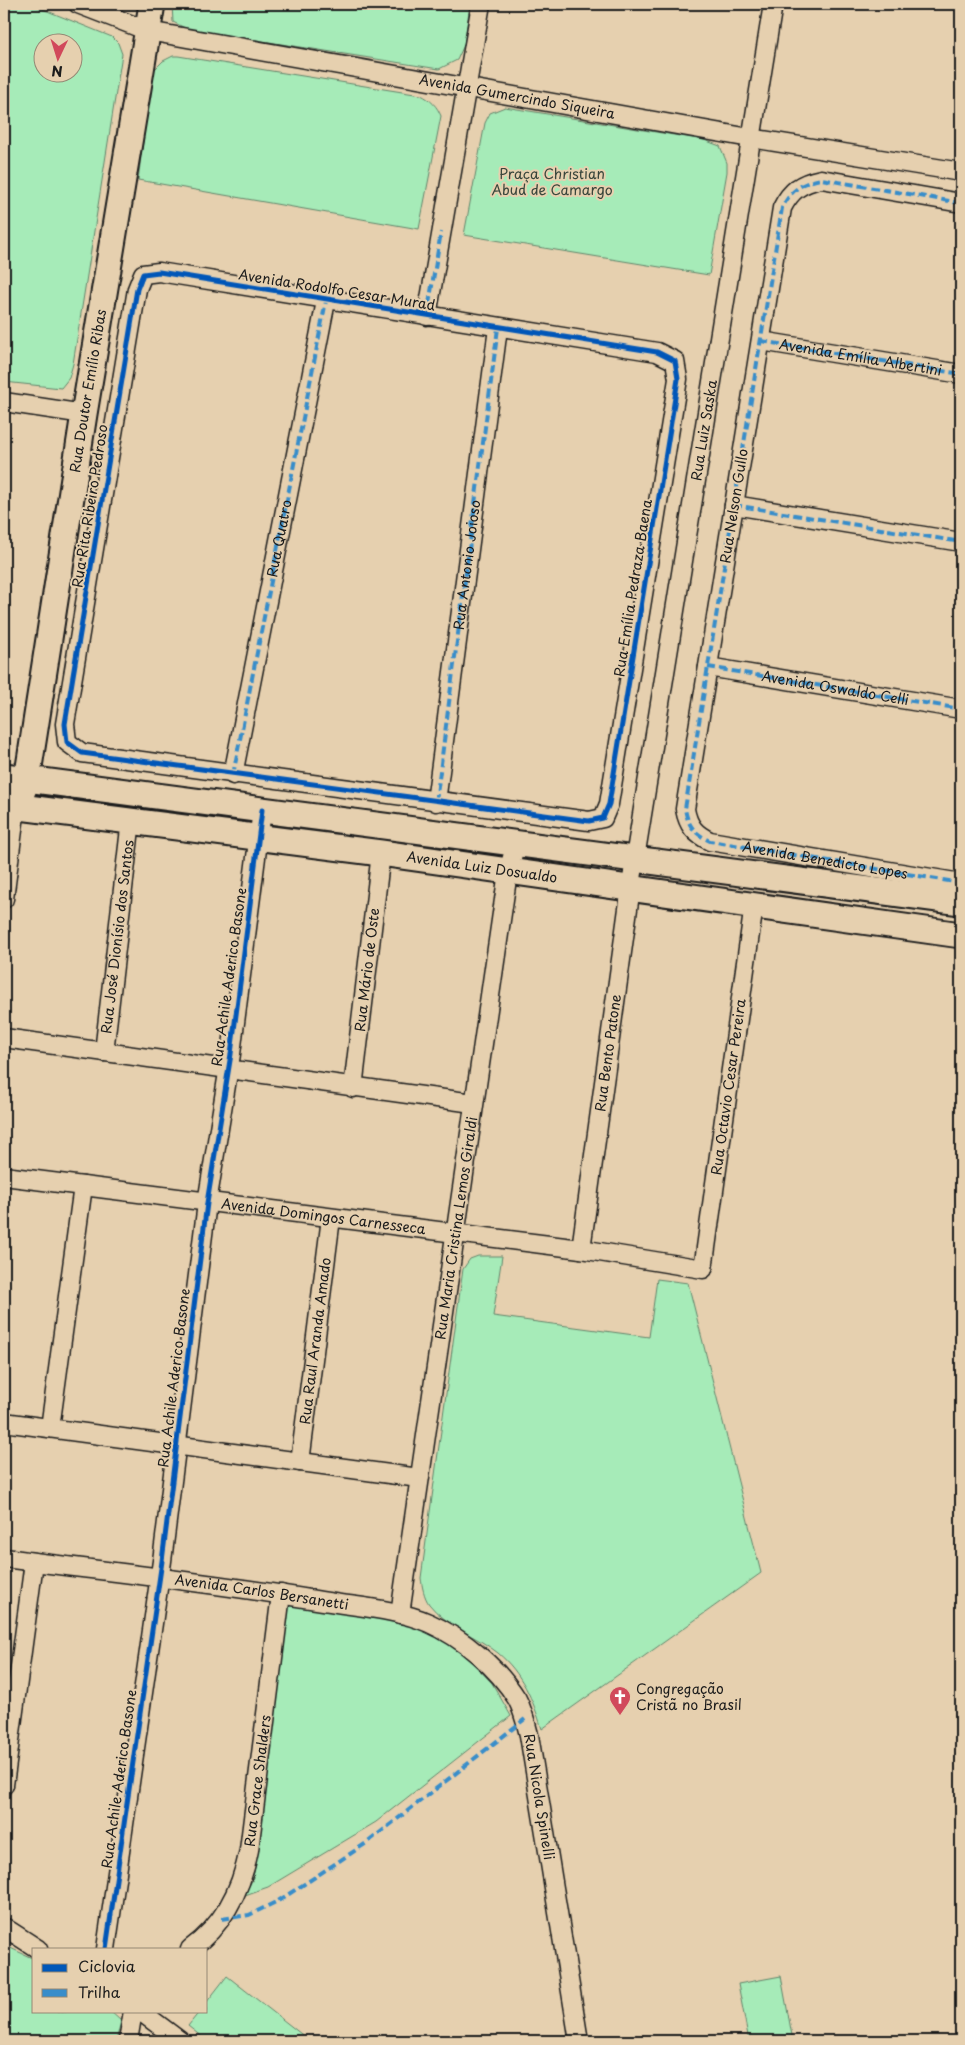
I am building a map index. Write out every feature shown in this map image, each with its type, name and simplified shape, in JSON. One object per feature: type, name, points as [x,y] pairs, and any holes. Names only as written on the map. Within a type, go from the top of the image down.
[{"type":"street","name":"Avenida Gumercindo Siqueira","points":[[78,4],[148,31],[750,138],[961,172]]},
{"type":"street","name":"Rua Doutor Emílio Ribas","points":[[10,806],[84,414],[152,4]]},
{"type":"street","points":[[427,316],[481,4]]},
{"type":"street","name":"Rua Luiz Saska","points":[[635,858],[773,4]]},
{"type":"street","name":"Rua Nelson Gullo","points":[[692,829],[685,809],[782,208],[787,196],[796,187],[808,181],[821,179],[961,203]]},
{"type":"street","name":"Avenida Rodolfo Cesar Murad","points":[[142,274],[159,272],[326,301],[657,352],[675,361]]},
{"type":"street","name":"Rua Rita Ribeiro Pedroso","points":[[142,274],[137,289],[67,715],[67,742],[82,753],[233,775]]},
{"type":"street","name":"Rua Quatro","points":[[233,775],[326,301]]},
{"type":"street","name":"Rua Antonio Joioso","points":[[436,802],[498,328]]},
{"type":"street","name":"Avenida Emília Albertini","points":[[761,341],[961,374]]},
{"type":"street","name":"Rua Emília Pedraza Baena","points":[[436,802],[589,822],[603,818],[609,804],[678,379],[675,361]]},
{"type":"street","points":[[4,402],[84,414]]},
{"type":"street","points":[[734,505],[961,542]]},
{"type":"street","name":"Avenida Oswaldo Celli","points":[[708,667],[961,709]]},
{"type":"street","points":[[233,775],[436,802]]},
{"type":"street","name":"Avenida Luiz Dosualdo","points":[[15,778],[516,842],[961,902]]},
{"type":"street","points":[[4,899],[10,806]]},
{"type":"street","name":"Avenida Luiz Dosualdo","points":[[10,806],[131,820],[259,839],[382,853],[508,872],[754,904],[961,935]]},
{"type":"street","name":"Rua Achile Aderico Basone","points":[[106,1948],[159,1578],[207,1203],[228,1070],[262,810]]},
{"type":"street","name":"Rua José Dionísio dos Santos","points":[[104,1052],[131,820]]},
{"type":"street","name":"Avenida Benedicto Lopes","points":[[692,829],[710,841],[961,883]]},
{"type":"street","name":"Rua Maria Cristina Lemos Giraldi","points":[[400,1614],[456,1233],[473,1103],[508,872],[516,842]]},
{"type":"street","name":"Rua Mário de Oste","points":[[353,1088],[382,853]]},
{"type":"street","name":"Rua Bento Patone","points":[[581,1249],[635,858]]},
{"type":"street","name":"Rua Octavio Cesar Pereira","points":[[704,1269],[754,904]]},
{"type":"street","points":[[4,1038],[353,1088],[473,1103]]},
{"type":"street","name":"Avenida Domingos Carnesseca","points":[[4,1176],[581,1249],[704,1269]]},
{"type":"street","points":[[50,1428],[83,1186]]},
{"type":"street","name":"Rua Raul Aranda Amado","points":[[300,1462],[331,1218]]},
{"type":"street","points":[[4,1422],[419,1478]]},
{"type":"street","name":"Avenida Carlos Bersanetti","points":[[4,1558],[281,1594],[400,1614]]},
{"type":"street","points":[[4,1785],[34,1562]]},
{"type":"street","name":"Rua Grace Shalders","points":[[191,1948],[203,1940],[222,1919],[244,1877],[281,1594]]},
{"type":"street","name":"Rua Nicola Spinelli","points":[[400,1614],[429,1623],[455,1638],[500,1677],[520,1706],[529,1735],[579,2041]]},
{"type":"street","points":[[4,1927],[36,1948]]},
{"type":"street","points":[[128,2041],[133,2012]]},
{"type":"street","points":[[141,2012],[180,2041]]},
{"type":"green space","points":[[4,4],[30,4],[112,37],[118,43],[122,54],[73,364],[69,378],[61,388],[4,382]]},
{"type":"green space","points":[[172,4],[470,4],[464,45],[457,60],[439,69],[187,29],[173,22]]},
{"type":"green space","points":[[173,56],[421,95],[428,99],[436,106],[441,116],[419,229],[138,180],[152,72],[163,61]]},
{"type":"green space","name":"Praça Christian Abud de Camargo","points":[[505,107],[704,140],[720,146],[727,163],[727,172],[709,275],[464,235],[485,123],[490,113]]},
{"type":"green space","points":[[478,1256],[502,1256],[493,1316],[649,1337],[657,1279],[688,1283],[761,1573],[542,1729],[526,1688],[514,1669],[498,1653],[436,1612],[426,1598],[421,1578],[463,1269],[470,1259]]},
{"type":"green space","points":[[287,1602],[411,1624],[437,1635],[468,1658],[492,1683],[511,1716],[376,1822],[268,1887],[242,1896],[252,1881],[256,1863]]},
{"type":"green space","points":[[4,1945],[32,1958],[32,2012],[111,2012],[121,2021],[116,2041],[4,2041]]},
{"type":"green space","points":[[227,1976],[310,2041],[207,2041],[188,2026],[199,2012],[208,2012],[208,2000]]},
{"type":"green space","points":[[781,1976],[793,2041],[749,2041],[738,1984]]},
{"type":"marked path","points":[[961,203],[821,179],[797,188],[789,196],[782,208],[685,809],[693,829],[710,841],[961,883]]},
{"type":"marked path","points":[[427,316],[441,232]]},
{"type":"marked path","points":[[233,775],[326,301]]},
{"type":"marked path","points":[[436,802],[498,328]]},
{"type":"marked path","points":[[761,341],[961,374]]},
{"type":"marked path","points":[[734,505],[961,542]]},
{"type":"marked path","points":[[708,667],[961,709]]},
{"type":"marked path","points":[[222,1919],[249,1915],[278,1901],[309,1881],[368,1842],[525,1719]]},
{"type":"cycle path","points":[[159,272],[657,352],[675,361],[678,379],[609,804],[603,818],[589,821],[82,753],[67,742],[65,724],[137,289],[143,274],[159,272]]},
{"type":"cycle path","points":[[106,1948],[162,1561],[207,1203],[231,1054],[262,810]]},
{"type":"place","name":"Congregação Cristã no Brasil","points":[[620,1716]]}]
